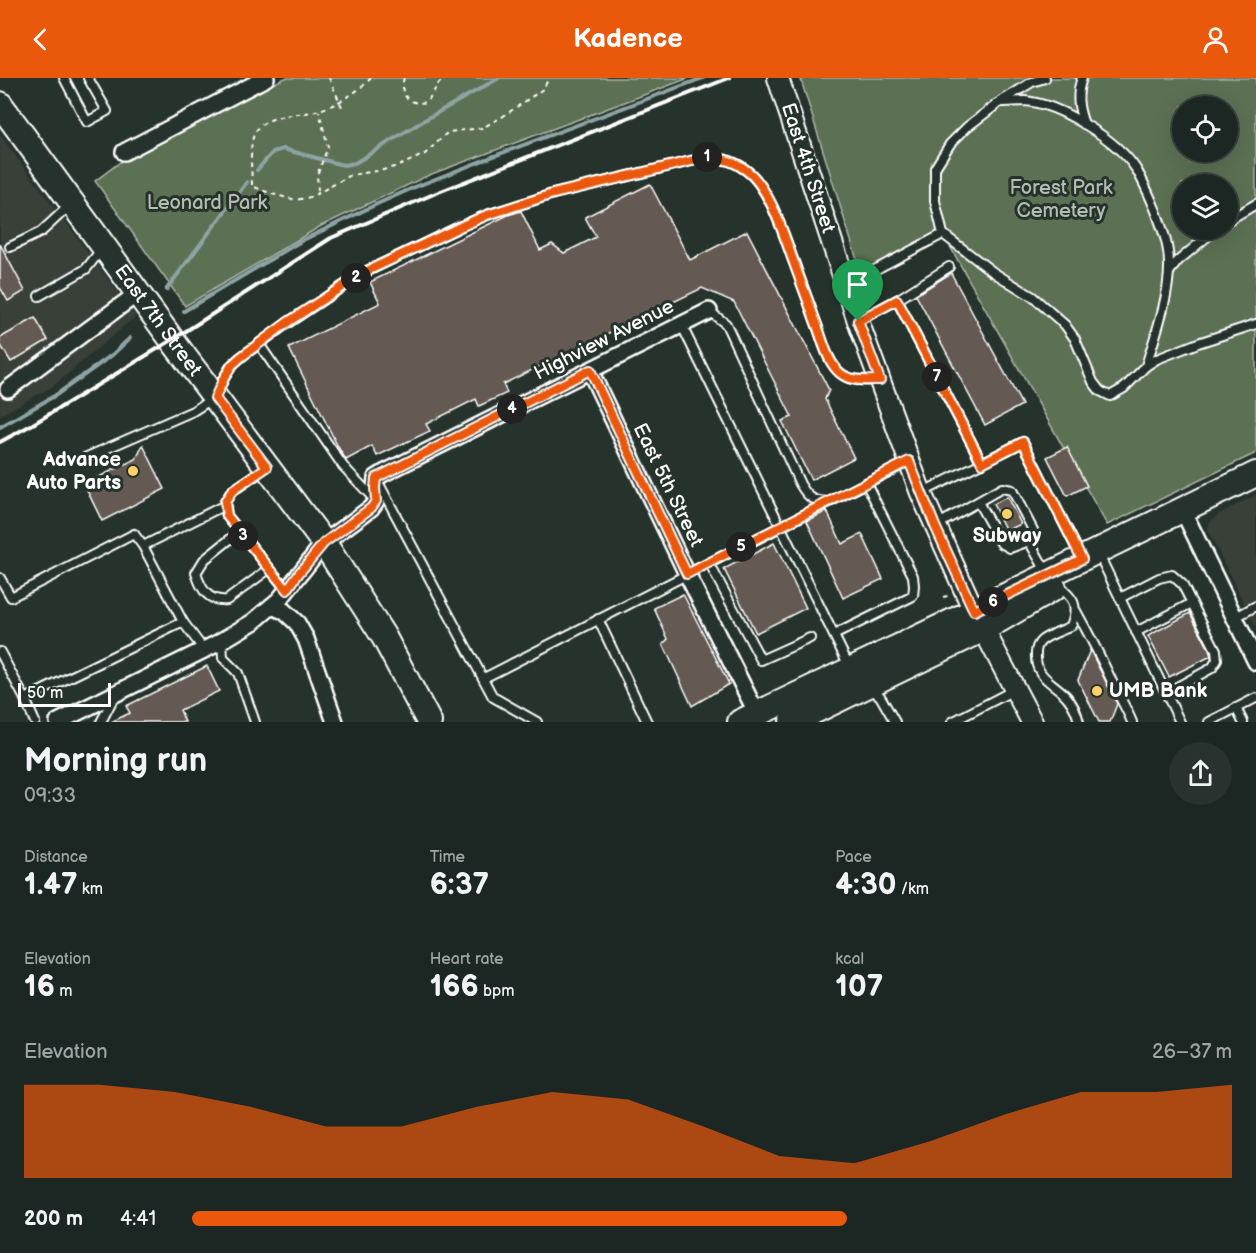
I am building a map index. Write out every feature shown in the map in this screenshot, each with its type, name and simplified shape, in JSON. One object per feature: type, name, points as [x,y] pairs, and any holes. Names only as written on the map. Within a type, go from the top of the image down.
[{"type":"main road","name":"East 7th Street","points":[[0,104],[324,543],[384,637],[429,722]]},
{"type":"main road","points":[[748,718],[859,678],[979,620],[1256,474]]},
{"type":"main road","points":[[1092,561],[1188,521],[1256,489]]},
{"type":"main road","points":[[792,722],[859,678]]},
{"type":"street","name":"East 4th Street","points":[[778,78],[858,321],[921,493],[979,620],[1032,722]]},
{"type":"street","points":[[124,152],[257,80]]},
{"type":"street","points":[[8,389],[138,293]]},
{"type":"street","name":"Highview Avenue","points":[[376,478],[709,311]]},
{"type":"street","name":"East 5th Street","points":[[590,370],[687,574],[748,718]]},
{"type":"street","points":[[58,722],[77,717],[116,693],[222,641],[253,622],[287,590],[324,543],[371,508],[376,501],[376,478]]},
{"type":"street","points":[[1188,521],[1255,657]]},
{"type":"street","points":[[272,606],[291,617],[306,639],[335,722]]},
{"type":"lane","points":[[64,78],[87,122],[107,111],[88,78]]},
{"type":"lane","points":[[1045,78],[1032,82],[1000,102],[967,127],[950,144],[935,168],[935,201],[943,234],[993,272],[1033,297],[1065,325],[1075,339],[1093,382],[1100,391],[1110,396],[1124,388],[1146,366],[1157,359],[1256,324]]},
{"type":"lane","points":[[1082,78],[1078,94],[1079,109],[1084,124]]},
{"type":"lane","points":[[1000,102],[1026,101],[1048,107],[1084,124],[1114,145],[1136,168],[1148,191],[1166,240],[1170,264],[1167,291],[1146,366]]},
{"type":"lane","points":[[80,460],[193,411],[215,398],[232,365],[363,273],[487,215],[553,194],[708,157],[723,158],[748,170],[766,195],[835,368],[852,379],[880,380]]},
{"type":"lane","points":[[10,247],[41,232],[72,203]]},
{"type":"lane","points":[[1238,215],[1256,204]]},
{"type":"lane","points":[[846,284],[943,234]]},
{"type":"lane","points":[[1168,274],[1178,261],[1203,240]]},
{"type":"lane","points":[[39,296],[86,269],[104,247]]},
{"type":"lane","points":[[858,321],[897,300],[949,267]]},
{"type":"lane","points":[[897,300],[982,463]]},
{"type":"lane","points":[[709,311],[726,324],[800,484],[806,493],[817,502],[828,502]]},
{"type":"lane","points":[[681,324],[834,635],[859,678],[880,696],[895,722]]},
{"type":"lane","points":[[259,344],[343,466],[376,501]]},
{"type":"lane","points":[[921,493],[1023,442],[1092,561],[1120,598],[1180,722]]},
{"type":"lane","points":[[484,678],[909,461]]},
{"type":"lane","points":[[267,467],[232,491],[225,505],[227,516],[287,590]]},
{"type":"lane","points":[[376,478],[493,697],[537,722]]},
{"type":"lane","points":[[834,635],[913,596],[913,576],[866,483]]},
{"type":"lane","points":[[935,526],[1002,488],[1012,490],[1033,530],[1029,541],[1010,548],[1001,543],[978,502]]},
{"type":"lane","points":[[143,546],[225,505]]},
{"type":"lane","points":[[239,532],[204,560],[196,573],[200,585],[210,597],[218,601],[227,600],[269,569]]},
{"type":"lane","points":[[0,578],[11,597],[134,534],[143,546],[183,622],[204,650]]},
{"type":"lane","points":[[1029,541],[1053,580],[1068,593],[1075,603],[1075,615],[1071,626],[1041,641],[1036,649],[1035,662],[1045,678],[1071,701],[1079,722]]},
{"type":"lane","points":[[709,563],[761,660],[810,638]]},
{"type":"lane","points":[[1120,598],[1160,578],[1172,575],[1182,584],[1216,650],[1217,660],[1212,668],[1166,693]]},
{"type":"lane","points":[[1136,632],[1192,603]]},
{"type":"lane","points":[[1234,618],[1256,606]]},
{"type":"lane","points":[[1075,610],[1132,722]]},
{"type":"lane","points":[[598,619],[647,722]]},
{"type":"lane","points":[[25,699],[183,622]]},
{"type":"lane","points":[[222,641],[223,658],[238,673],[255,722]]},
{"type":"lane","points":[[0,652],[35,722]]},
{"type":"lane","points":[[952,722],[965,719],[1015,690]]},
{"type":"lane","points":[[101,722],[116,693]]},
{"type":"lane","points":[[1209,722],[1256,698]]},
{"type":"lane","points":[[1236,708],[1243,722]]},
{"type":"path","points":[[328,78],[342,107]]},
{"type":"path","points":[[371,78],[357,92],[319,111],[275,118],[263,123],[255,132],[252,141],[252,186],[296,200],[311,197],[351,175],[401,165],[424,154],[448,132],[482,128],[502,117],[543,90],[549,78]]},
{"type":"path","points":[[404,78],[403,91],[408,99],[419,103],[427,102],[445,78]]},
{"type":"path","points":[[318,193],[319,168],[328,147],[319,111]]},
{"type":"path","points":[[947,596],[950,602]]},
{"type":"shaded area","points":[[0,135],[136,316],[52,387],[0,415]]},
{"type":"shaded area","points":[[1256,495],[1256,627],[1208,528],[1210,522],[1219,514]]},
{"type":"green space","name":"Leonard Park","points":[[285,78],[689,78],[429,175],[321,226],[185,306],[95,181],[127,157]]},
{"type":"green space","name":"Forest Park Cemetery","points":[[808,78],[1256,78],[1256,453],[1107,525],[943,234],[862,276],[801,80]]},
{"type":"building","points":[[650,184],[690,260],[747,231],[829,390],[825,399],[854,458],[811,480],[782,421],[792,417],[734,302],[702,288],[503,384],[507,393],[479,406],[476,399],[426,424],[430,431],[377,456],[372,446],[346,460],[289,348],[380,303],[370,282],[508,215],[521,211],[540,250],[552,244],[564,253],[596,237],[585,217]]},
{"type":"building","points":[[0,244],[25,291],[8,301],[0,287]]},
{"type":"building","points":[[951,273],[1022,405],[985,425],[916,295]]},
{"type":"building","points":[[35,318],[48,340],[11,362],[0,344],[0,338]]},
{"type":"building","name":"Advance Auto Parts","points":[[143,445],[165,489],[102,521],[84,484],[136,459]]},
{"type":"building","points":[[1067,447],[1087,486],[1067,496],[1047,457]]},
{"type":"building","name":"Subway","points":[[1007,497],[1021,524],[1006,531],[993,504]]},
{"type":"building","points":[[827,511],[842,544],[862,534],[883,579],[843,598],[807,521]]},
{"type":"building","points":[[774,543],[806,608],[756,633],[724,569]]},
{"type":"building","points":[[683,594],[729,684],[692,706],[663,644],[668,639],[654,608]]},
{"type":"building","points":[[1190,613],[1211,656],[1169,677],[1148,636]]},
{"type":"building","name":"UMB Bank","points":[[1090,650],[1117,704],[1110,722],[1099,722],[1078,680]]},
{"type":"building","points":[[207,666],[219,691],[180,710],[185,722],[111,722],[130,713],[126,706]]},
{"type":"waterway","points":[[257,170],[273,152],[283,149],[344,165],[355,163],[499,78]]},
{"type":"waterway","points":[[184,311],[301,241],[377,204],[494,156],[703,78]]},
{"type":"waterway","points":[[166,290],[247,182]]},
{"type":"waterway","points":[[0,427],[56,395],[112,355],[130,338]]},
{"type":"railway","points":[[0,442],[172,340],[331,238],[436,193],[729,78]]},
{"type":"place","name":"Advance Auto Parts","points":[[133,471]]},
{"type":"place","name":"Subway","points":[[1007,514]]},
{"type":"place","name":"UMB Bank","points":[[1097,691]]},
{"type":"route","points":[[708,157],[723,158],[748,170],[766,195],[835,368],[852,379],[880,380],[858,321],[897,300],[982,463],[1023,442],[1082,559],[974,611],[935,526],[909,461],[687,574],[590,370],[376,478],[376,501],[371,508],[324,543],[287,590],[227,516],[225,502],[232,491],[267,467],[215,398],[232,365],[288,322],[363,273],[462,226],[519,204],[693,160],[708,157]]}]
